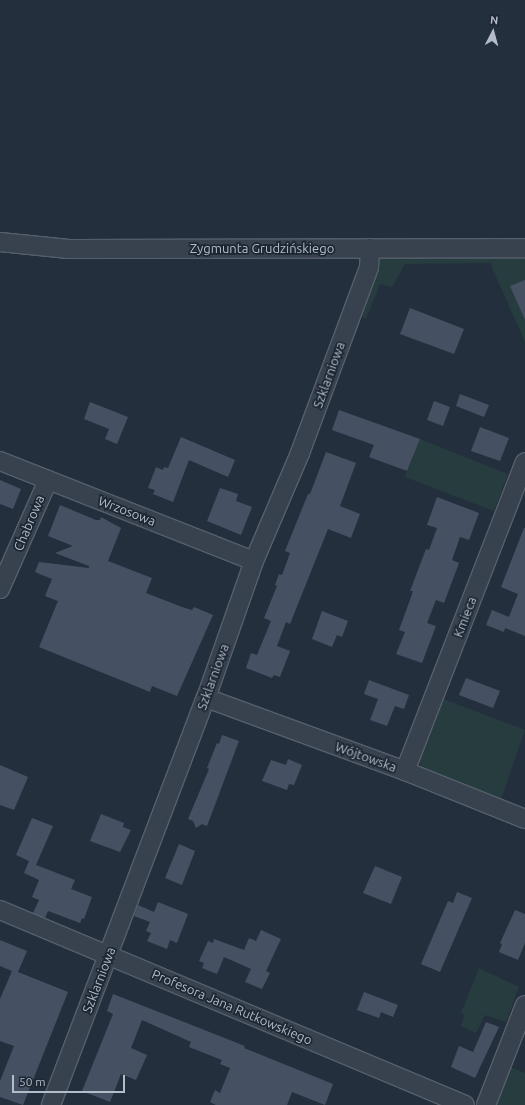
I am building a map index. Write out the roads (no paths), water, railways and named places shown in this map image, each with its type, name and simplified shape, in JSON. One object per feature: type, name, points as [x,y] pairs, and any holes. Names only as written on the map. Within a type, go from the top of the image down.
[{"type":"street","name":"Zygmunta Grudzińskiego","points":[[0,242],[69,249],[525,248]]},
{"type":"street","name":"Szklarniowa","points":[[51,1105],[206,698],[254,561],[300,453],[370,267],[370,248]]},
{"type":"street","name":"Wrzosowa","points":[[0,461],[254,561]]},
{"type":"street","name":"Kmieca","points":[[405,771],[525,462]]},
{"type":"street","name":"Chabrowa","points":[[0,589],[48,480]]},
{"type":"street","name":"Wójtowska","points":[[206,698],[405,771],[525,819]]},
{"type":"street","name":"Profesora Jana Rutkowskiego","points":[[0,910],[465,1105]]},
{"type":"street","points":[[486,1105],[525,1005]]}]
